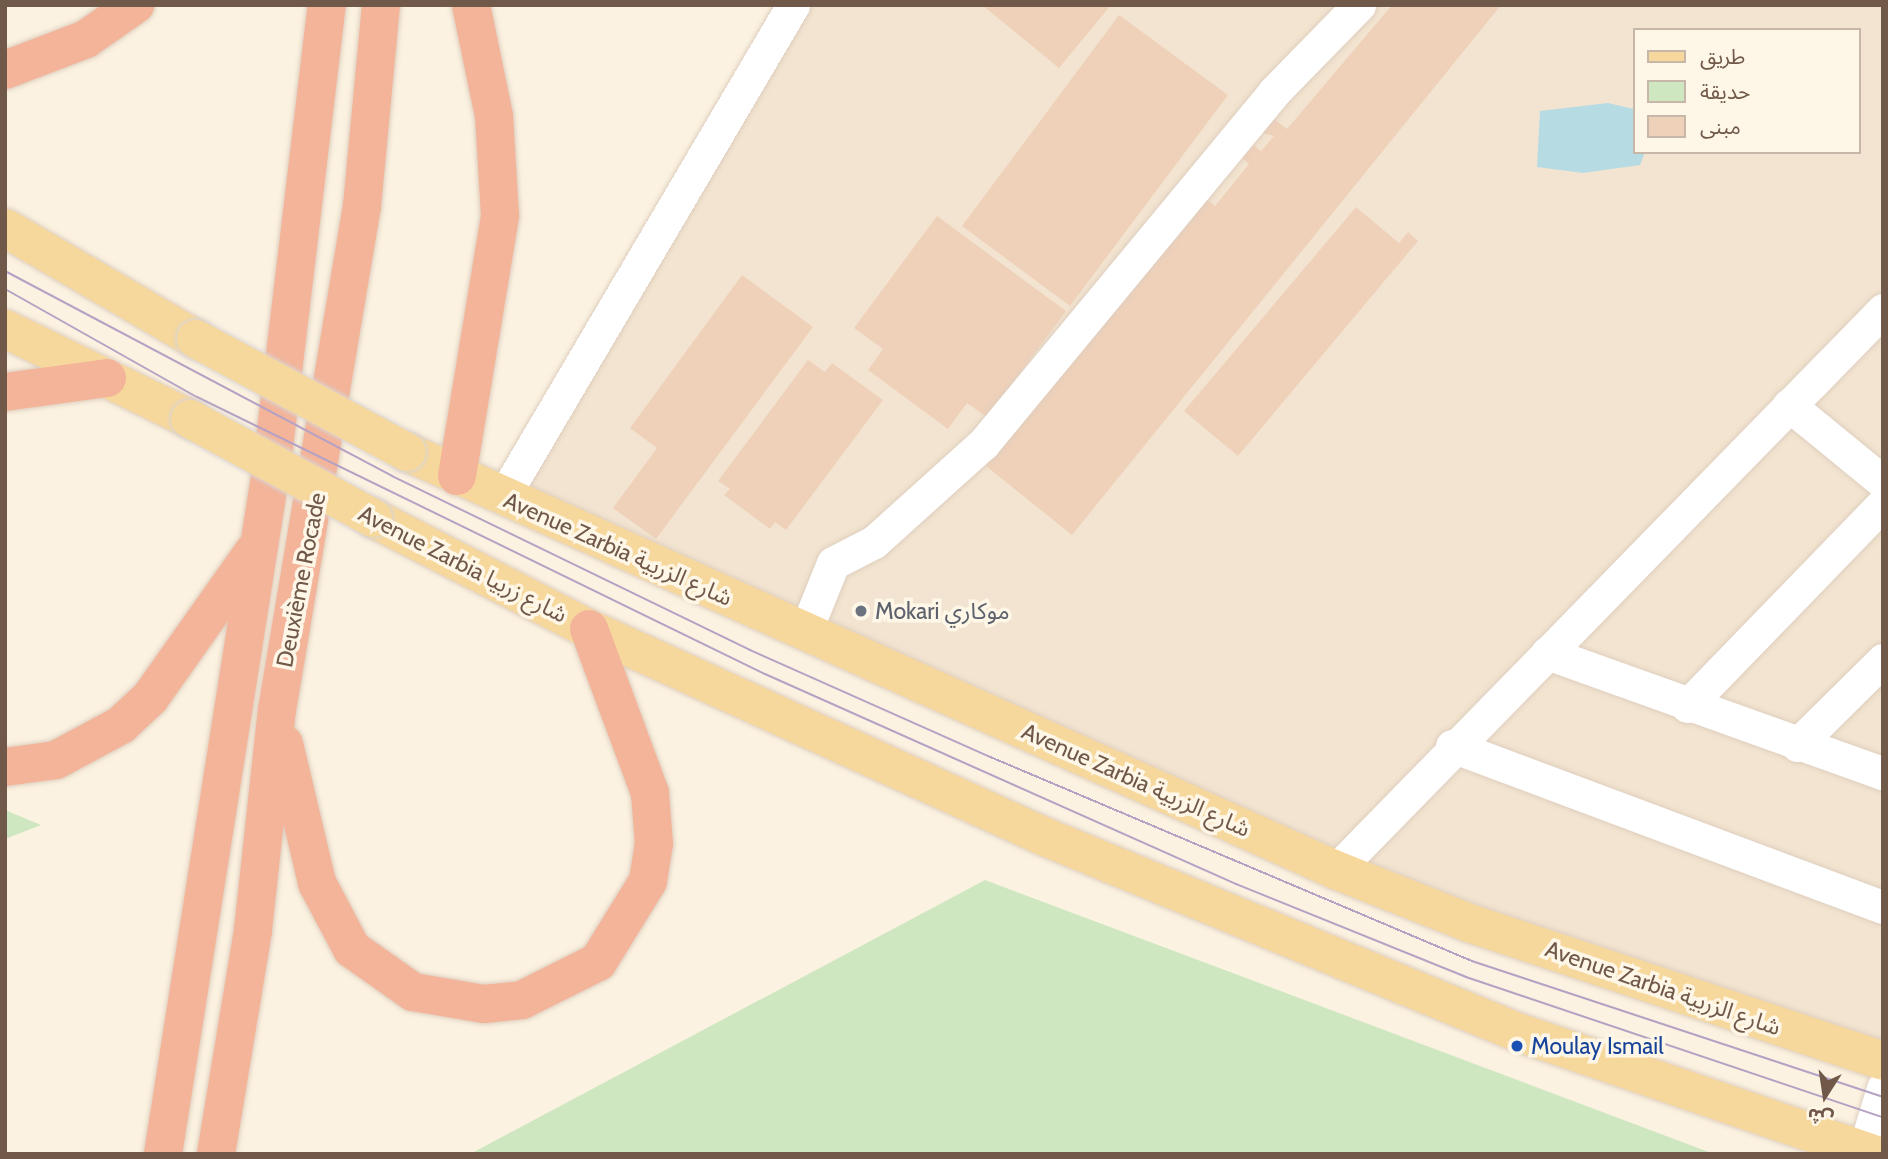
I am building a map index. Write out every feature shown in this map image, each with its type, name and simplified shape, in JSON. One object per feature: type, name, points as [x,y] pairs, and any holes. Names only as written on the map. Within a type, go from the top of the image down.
[{"type":"highway","points":[[5,70],[86,39],[135,5]]},
{"type":"highway","name":"Deuxième Rocade","points":[[163,1154],[259,544],[327,5]]},
{"type":"highway","name":"Deuxième Rocade","points":[[216,1154],[253,930],[277,710],[362,206],[381,5]]},
{"type":"highway","points":[[457,476],[500,203],[494,116],[471,5]]},
{"type":"highway","points":[[5,392],[107,378]]},
{"type":"highway","points":[[5,767],[56,760],[121,725],[150,698],[259,544]]},
{"type":"highway","points":[[277,710],[317,883],[352,949],[413,992],[484,1004],[522,1000],[598,962],[648,881],[654,844],[650,793],[589,629]]},
{"type":"main road","name":"Avenue Zarbia شارع الزربية","points":[[5,228],[196,339],[407,452],[1336,870],[1469,923],[1883,1061]]},
{"type":"main road","points":[[5,328],[107,378]]},
{"type":"main road","name":"Avenue Zarbia شارع زربيا","points":[[107,378],[589,629]]},
{"type":"main road","points":[[589,629],[1043,836],[1517,1032],[1867,1153]]},
{"type":"street","points":[[503,497],[793,5]]},
{"type":"street","points":[[805,632],[833,563],[874,542],[984,444],[1274,92],[1359,5]]},
{"type":"street","points":[[1336,870],[1452,746],[1548,653],[1883,310]]},
{"type":"street","points":[[1789,405],[1883,482]]},
{"type":"street","points":[[1687,706],[1883,504]]},
{"type":"street","points":[[1548,653],[1687,706],[1883,773]]},
{"type":"street","points":[[1797,745],[1883,660]]},
{"type":"street","points":[[1452,746],[1883,907]]},
{"type":"street","points":[[1867,1153],[1883,1088]]},
{"type":"shaded area","points":[[780,5],[1883,5],[1883,1053],[1307,848],[495,484]]},
{"type":"green space","points":[[5,810],[41,825],[5,839]]},
{"type":"green space","points":[[985,880],[1714,1154],[470,1154]]},
{"type":"water","points":[[1608,103],[1632,109],[1632,154],[1644,154],[1640,165],[1583,173],[1537,167],[1540,111]]},
{"type":"building","points":[[982,5],[1111,5],[1059,68]]},
{"type":"building","points":[[1392,5],[1501,5],[1072,535],[986,466],[1204,197],[1215,206],[1249,164],[1237,154],[1247,140],[1261,151],[1274,136],[1257,132],[1270,116],[1287,129]]},
{"type":"building","points":[[1119,15],[1228,95],[1070,306],[962,226]]},
{"type":"building","points":[[1356,207],[1399,243],[1408,232],[1418,241],[1238,456],[1184,411]]},
{"type":"building","points":[[937,216],[1066,311],[987,417],[967,403],[948,429],[868,370],[883,349],[854,328]]},
{"type":"building","points":[[742,275],[813,327],[656,539],[613,508],[657,448],[630,428]]},
{"type":"building","points":[[808,360],[825,372],[832,363],[883,400],[786,530],[775,522],[770,529],[724,495],[730,489],[718,481]]},
{"type":"tram line","points":[[5,271],[392,476],[750,650],[988,756],[1472,961],[1883,1097]]},
{"type":"tram line","points":[[5,289],[197,397],[765,674],[1236,884],[1466,977],[1883,1117]]},
{"type":"place","name":"Mokari موكاري","points":[[861,611]]},
{"type":"place","name":"Moulay Ismail","points":[[1517,1046]]}]
